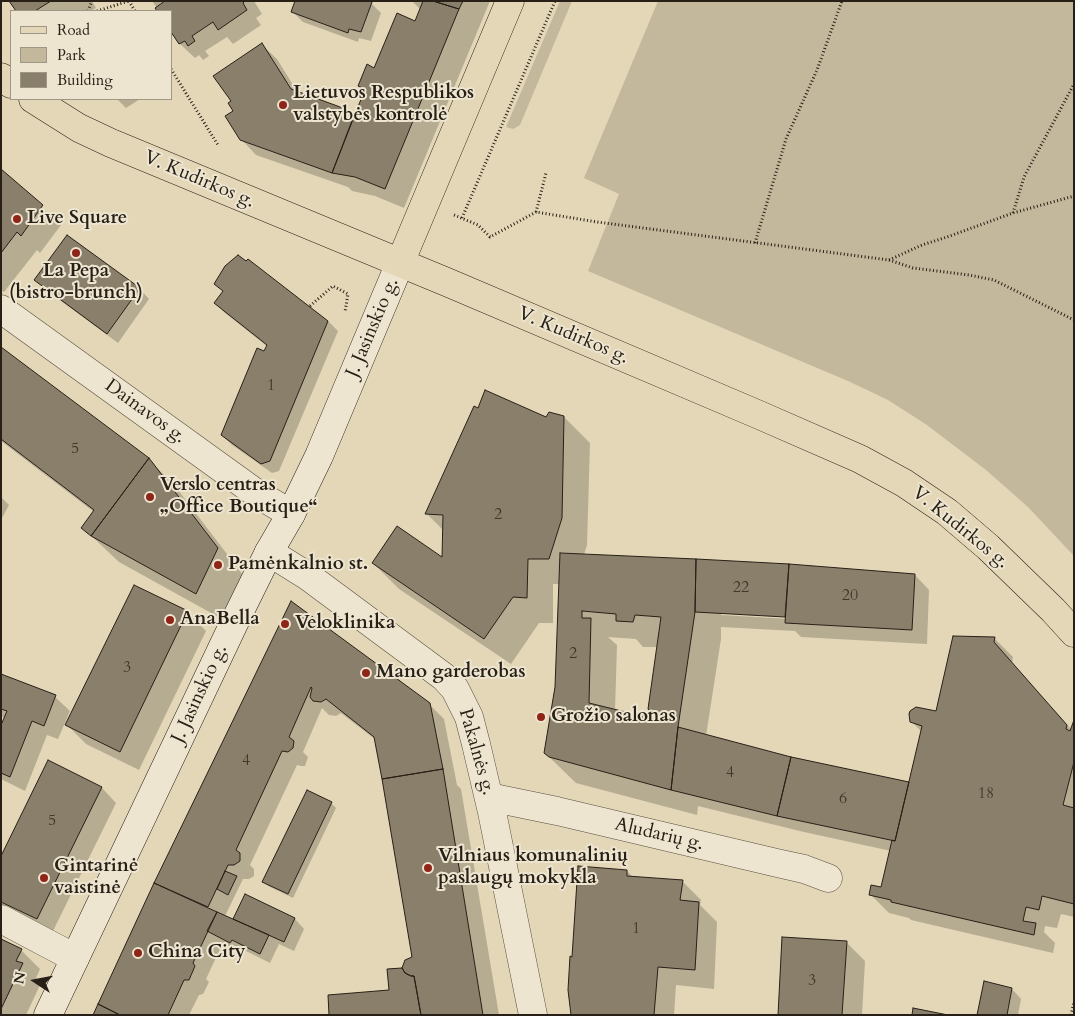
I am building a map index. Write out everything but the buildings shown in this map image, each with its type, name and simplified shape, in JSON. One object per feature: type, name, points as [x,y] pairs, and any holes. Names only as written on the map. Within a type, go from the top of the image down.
[{"type":"main road","points":[[400,263],[510,1]]},
{"type":"main road","name":"V. Kudirkos g.","points":[[35,100],[79,128],[111,143],[766,417],[860,459],[904,483],[947,512],[988,547],[1074,633]]},
{"type":"street","name":"J. Jasinskio g.","points":[[48,1015],[269,552],[291,514],[319,456],[400,263]]},
{"type":"street","name":"Dainavos g.","points":[[1,308],[256,493],[291,514]]},
{"type":"street","name":"Pakalnės g.","points":[[269,552],[317,582],[444,677],[455,689],[470,717],[489,797],[533,1015]]},
{"type":"street","name":"Aludarių g.","points":[[489,797],[557,811],[804,869],[828,878]]},
{"type":"street","points":[[1,919],[75,958]]},
{"type":"path","points":[[100,10],[129,1]]},
{"type":"path","points":[[462,218],[556,1]]},
{"type":"path","points":[[755,243],[786,139],[817,70],[842,1]]},
{"type":"path","points":[[172,72],[218,145]]},
{"type":"path","points":[[1013,213],[1024,177],[1074,84]]},
{"type":"path","points":[[536,212],[546,173]]},
{"type":"path","points":[[889,260],[922,245],[1013,213],[1074,196]]},
{"type":"path","points":[[454,215],[478,225],[490,237],[536,212],[597,222],[889,260],[913,268],[969,274],[994,280],[1074,320]]},
{"type":"path","points":[[310,306],[333,286],[348,294],[345,312]]},
{"type":"path","points":[[1071,1015],[1074,1003]]},
{"type":"green space","points":[[560,1],[572,1],[520,125],[513,129],[506,127]]},
{"type":"green space","points":[[658,1],[1074,1],[1074,556],[1028,507],[986,470],[927,425],[888,400],[848,381],[588,271],[619,194],[584,178]]},
{"type":"place","name":"Lietuvos Respublikos valstybės kontrolė","points":[[283,105]]},
{"type":"place","name":"Live Square","points":[[17,219]]},
{"type":"place","name":"La Pepa (bistro-brunch)","points":[[76,253]]},
{"type":"place","name":"Verslo centras „Office Boutique“","points":[[150,497]]},
{"type":"place","name":"Pamėnkalnio st.","points":[[218,565]]},
{"type":"place","name":"AnaBella","points":[[170,620]]},
{"type":"place","name":"Veloklinika","points":[[285,624]]},
{"type":"place","name":"Mano garderobas","points":[[366,673]]},
{"type":"place","name":"Grožio salonas","points":[[541,717]]},
{"type":"place","name":"Vilniaus komunalinių paslaugų mokykla","points":[[428,868]]},
{"type":"place","name":"Gintarinė vaistinė","points":[[44,878]]},
{"type":"place","name":"China City","points":[[138,953]]}]
